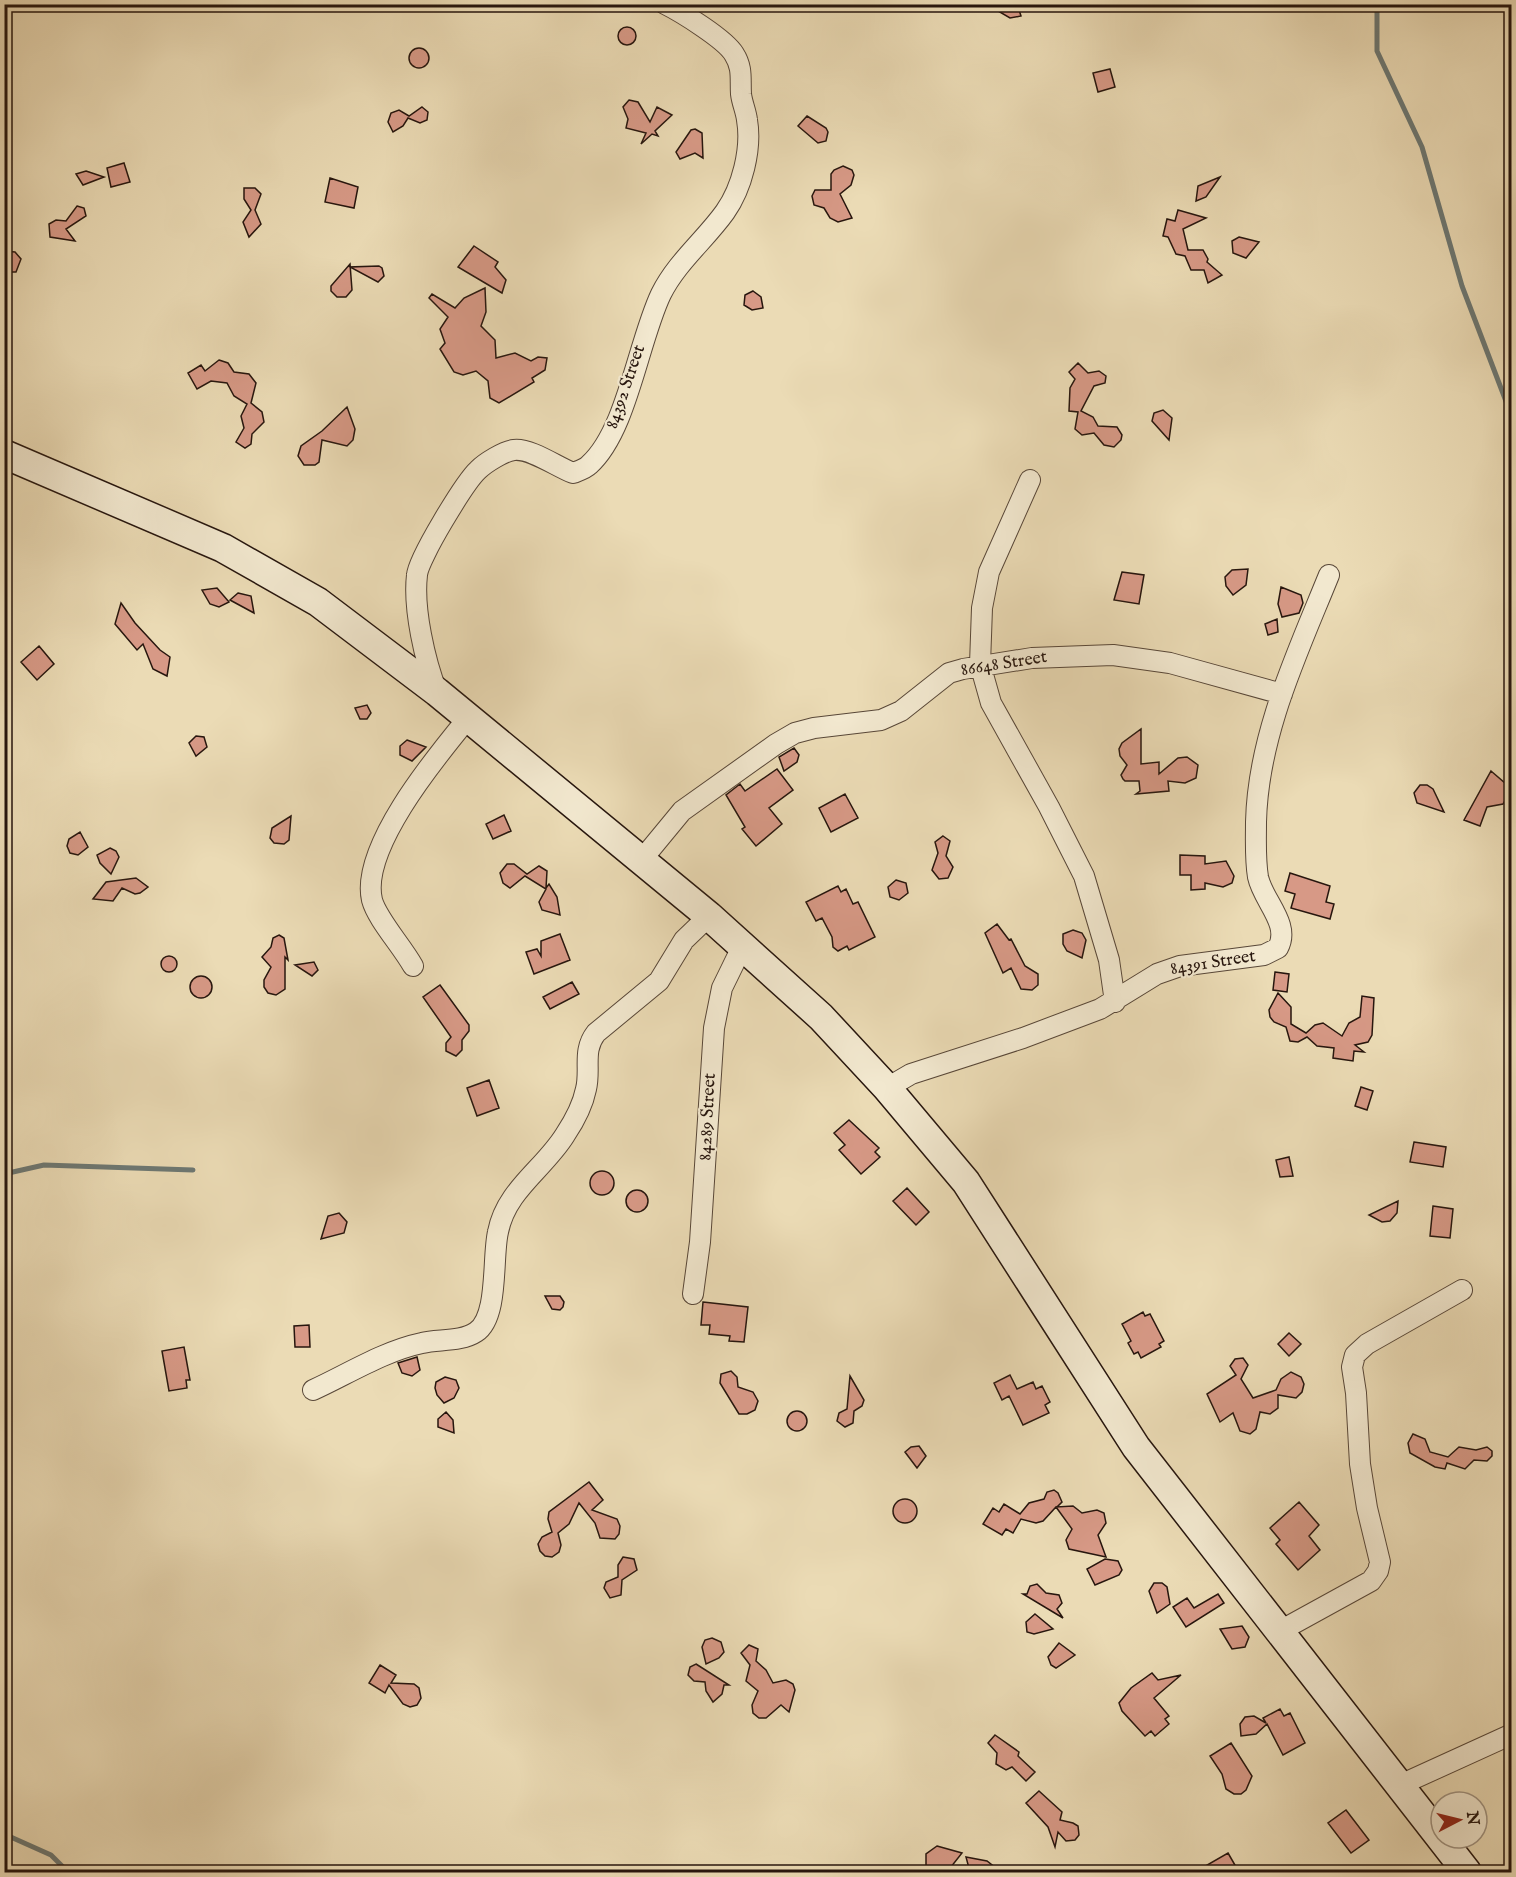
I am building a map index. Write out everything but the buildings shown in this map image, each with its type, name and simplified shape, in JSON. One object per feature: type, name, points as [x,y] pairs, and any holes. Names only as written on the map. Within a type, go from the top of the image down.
[{"type":"street","name":"84392 Street","points":[[437,692],[422,641],[417,575],[424,552],[476,471],[489,460],[513,450],[546,459],[573,473],[588,467],[604,447],[620,411],[642,341],[662,293],[680,265],[725,211],[739,183],[747,152],[748,122],[741,95],[742,71],[734,52],[683,12],[664,4]]},
{"type":"street","points":[[4,454],[223,548],[318,602],[437,692],[644,862],[743,945],[821,1017],[887,1088],[966,1182],[1137,1447],[1467,1872]]},
{"type":"street","points":[[1030,480],[988,572],[982,608],[980,664],[991,704],[1049,807],[1084,876],[1098,918],[1115,1002]]},
{"type":"street","name":"84391 Street","points":[[887,1088],[910,1074],[1023,1038],[1115,1002],[1157,974],[1180,966],[1264,955],[1278,948],[1282,934],[1281,924],[1262,892],[1256,851],[1257,808],[1262,770],[1282,694],[1329,575]]},
{"type":"street","name":"86648 Street","points":[[644,862],[649,851],[682,811],[776,744],[795,733],[814,728],[881,720],[901,711],[949,674],[980,664],[1081,655],[1141,657],[1207,672],[1282,694]]},
{"type":"street","points":[[412,966],[401,944],[377,912],[370,883],[387,831],[406,800],[468,718]]},
{"type":"street","points":[[313,1390],[393,1352],[422,1343],[475,1332],[483,1324],[490,1310],[498,1230],[520,1186],[565,1136],[586,1090],[589,1041],[659,981],[684,939],[709,916]]},
{"type":"street","name":"84289 Street","points":[[693,1294],[700,1242],[714,1028],[722,988],[743,945]]},
{"type":"street","points":[[1280,1631],[1371,1581],[1378,1571],[1380,1562],[1367,1508],[1360,1464],[1352,1367],[1355,1355],[1367,1344],[1462,1290]]},
{"type":"street","points":[[1400,1785],[1512,1734]]},
{"type":"waterway","points":[[1377,4],[1377,51],[1422,147],[1462,286],[1512,417]]},
{"type":"waterway","points":[[4,1174],[44,1165],[193,1170]]},
{"type":"waterway","points":[[4,1834],[51,1855],[68,1872]]}]
